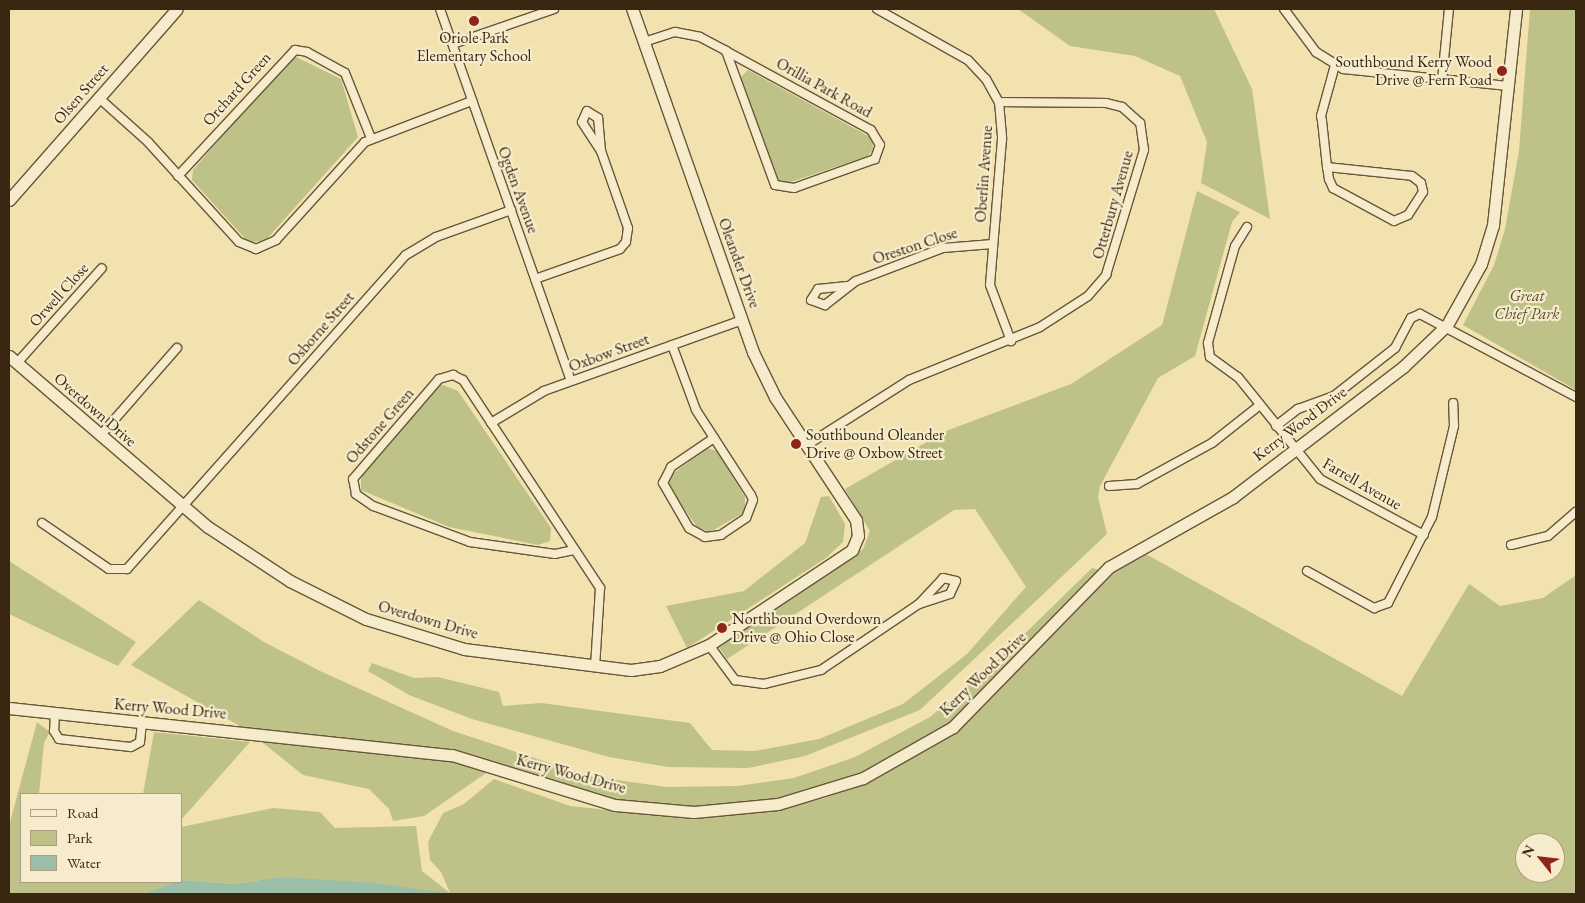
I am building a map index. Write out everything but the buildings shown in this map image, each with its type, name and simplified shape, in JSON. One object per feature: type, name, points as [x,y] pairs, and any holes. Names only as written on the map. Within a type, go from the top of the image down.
[{"type":"street","name":"Olsen Street","points":[[9,200],[177,9]]},
{"type":"street","name":"Ogden Avenue","points":[[440,9],[571,381]]},
{"type":"street","points":[[453,44],[554,9]]},
{"type":"street","name":"Oleander Drive","points":[[632,9],[742,320],[768,383],[851,512]]},
{"type":"street","name":"Oberlin Avenue","points":[[877,9],[968,60],[991,85],[998,102],[1002,139],[991,289],[1011,341]]},
{"type":"street","points":[[1284,9],[1316,52],[1335,65],[1357,72],[1508,86]]},
{"type":"street","points":[[1442,80],[1449,9]]},
{"type":"street","name":"Kerry Wood Drive","points":[[9,708],[452,755],[615,805],[694,812],[778,804],[863,778],[953,727],[1109,567],[1233,496],[1403,367],[1447,325],[1481,264],[1493,225],[1516,9]]},
{"type":"street","name":"Orillia Park Road","points":[[644,42],[686,32],[726,51],[871,130],[880,144],[875,159],[794,188],[775,185],[726,51]]},
{"type":"street","name":"Orchard Green","points":[[178,176],[295,50],[307,52],[345,74],[371,138]]},
{"type":"street","points":[[1327,167],[1412,176],[1421,183],[1423,192],[1405,218],[1390,220],[1333,188],[1327,167],[1322,116],[1335,65]]},
{"type":"street","points":[[99,98],[178,176],[239,242],[261,248],[276,240],[371,138],[472,101]]},
{"type":"street","name":"Otterbury Avenue","points":[[807,445],[909,380],[1011,341],[1082,300],[1102,282],[1116,250],[1144,138],[1136,118],[1114,104],[998,102]]},
{"type":"street","points":[[535,279],[620,249],[626,242],[628,228],[601,151],[582,122],[587,111],[598,118],[601,151]]},
{"type":"street","name":"Osborne Street","points":[[42,523],[119,571],[133,564],[406,255],[436,238],[511,210]]},
{"type":"street","name":"Farrell Avenue","points":[[1247,227],[1235,246],[1207,348],[1210,357],[1238,377],[1294,448],[1324,482],[1424,535]]},
{"type":"street","name":"Oreston Close","points":[[847,286],[950,246],[993,244]]},
{"type":"street","name":"Orwell Close","points":[[13,360],[102,268]]},
{"type":"street","points":[[1276,426],[1298,409],[1328,400],[1395,348],[1415,315],[1425,314],[1576,397]]},
{"type":"street","name":"Oxbow Street","points":[[492,423],[531,397],[742,320]]},
{"type":"street","points":[[672,345],[693,403],[714,438],[753,504],[742,521],[721,534],[705,537],[688,528],[663,483],[671,467],[714,438]]},
{"type":"street","points":[[100,436],[177,348]]},
{"type":"street","name":"Overdown Drive","points":[[13,360],[182,508],[290,581],[366,619],[464,649],[595,667],[631,670],[660,666],[708,645],[852,550],[858,536],[851,512]]},
{"type":"street","name":"Odstone Green","points":[[574,550],[555,554],[470,542],[391,514],[356,494],[356,474],[443,376],[463,380],[492,423],[574,550],[603,595],[595,667]]},
{"type":"street","points":[[1307,571],[1380,608],[1388,603],[1424,535],[1454,426],[1453,403]]},
{"type":"street","points":[[1109,486],[1137,484],[1212,443],[1260,405]]},
{"type":"street","points":[[1511,546],[1548,536],[1576,512]]},
{"type":"street","points":[[708,645],[735,680],[764,684],[821,670],[919,604],[943,578],[956,581],[950,594],[919,604]]},
{"type":"street","points":[[55,714],[54,733],[59,739],[131,748],[140,742],[142,722]]},
{"type":"green space","points":[[1018,9],[1214,9],[1252,89],[1270,219],[1201,183],[1207,142],[1180,76],[1135,56],[1070,46]]},
{"type":"green space","name":"Great Chief Park","points":[[1530,9],[1576,9],[1576,390],[1463,325],[1494,265],[1505,229],[1519,151]]},
{"type":"green space","points":[[292,55],[341,79],[358,137],[265,241],[248,242],[192,180],[193,170]]},
{"type":"green space","points":[[748,70],[872,138],[873,149],[868,156],[788,183],[777,180],[741,77]]},
{"type":"green space","points":[[1197,191],[1240,212],[1232,222],[1195,356],[1158,378],[1100,486],[1098,497],[1107,534],[920,710],[805,756],[748,768],[668,767],[609,757],[472,719],[409,695],[368,671],[372,663],[414,678],[438,677],[499,692],[503,706],[541,703],[690,723],[712,750],[755,751],[819,739],[903,704],[967,654],[1026,587],[975,509],[954,510],[727,659],[718,646],[863,549],[870,531],[845,489],[946,431],[1071,384],[1162,325]]},
{"type":"green space","points":[[440,384],[458,391],[551,528],[550,541],[538,545],[449,527],[361,490],[361,476]]},
{"type":"green space","points":[[707,448],[717,451],[745,497],[745,512],[710,532],[697,527],[669,487],[670,476]]},
{"type":"green space","points":[[829,496],[845,524],[843,542],[826,558],[687,648],[666,606],[744,591],[805,543],[821,497]]},
{"type":"green space","points":[[1142,552],[1402,696],[1469,584],[1500,606],[1543,598],[1576,575],[1576,894],[454,894],[279,877],[235,884],[182,880],[182,827],[273,808],[320,812],[335,828],[416,826],[422,871],[450,893],[441,872],[430,860],[428,842],[443,813],[464,804],[494,779],[570,806],[693,819],[777,810],[825,798],[897,767],[957,731],[1114,572]]},
{"type":"green space","points":[[9,561],[136,642],[118,666],[9,614]]},
{"type":"green space","points":[[1092,568],[1100,570],[953,727],[863,778],[778,804],[694,812],[615,805],[492,769],[424,816],[393,821],[389,809],[369,789],[303,775],[247,730],[131,665],[199,600],[264,642],[320,671],[453,731],[589,776],[666,787],[738,786],[794,778],[855,757],[930,717],[1001,657]]},
{"type":"green space","points":[[37,722],[50,732],[44,743],[39,793],[20,793],[20,883],[173,883],[142,894],[9,894],[9,826]]},
{"type":"green space","points":[[154,732],[250,742],[182,819],[182,793],[143,793]]},
{"type":"water","points":[[279,877],[375,883],[454,894],[142,894],[173,883],[182,883],[182,880],[235,884]]},
{"type":"place","name":"Oriole Park Elementary School","points":[[474,21]]},
{"type":"place","name":"Southbound Kerry Wood Drive @ Fern Road","points":[[1502,71]]},
{"type":"place","name":"Southbound Oleander Drive @ Oxbow Street","points":[[796,444]]},
{"type":"place","name":"Northbound Overdown Drive @ Ohio Close","points":[[722,628]]}]
